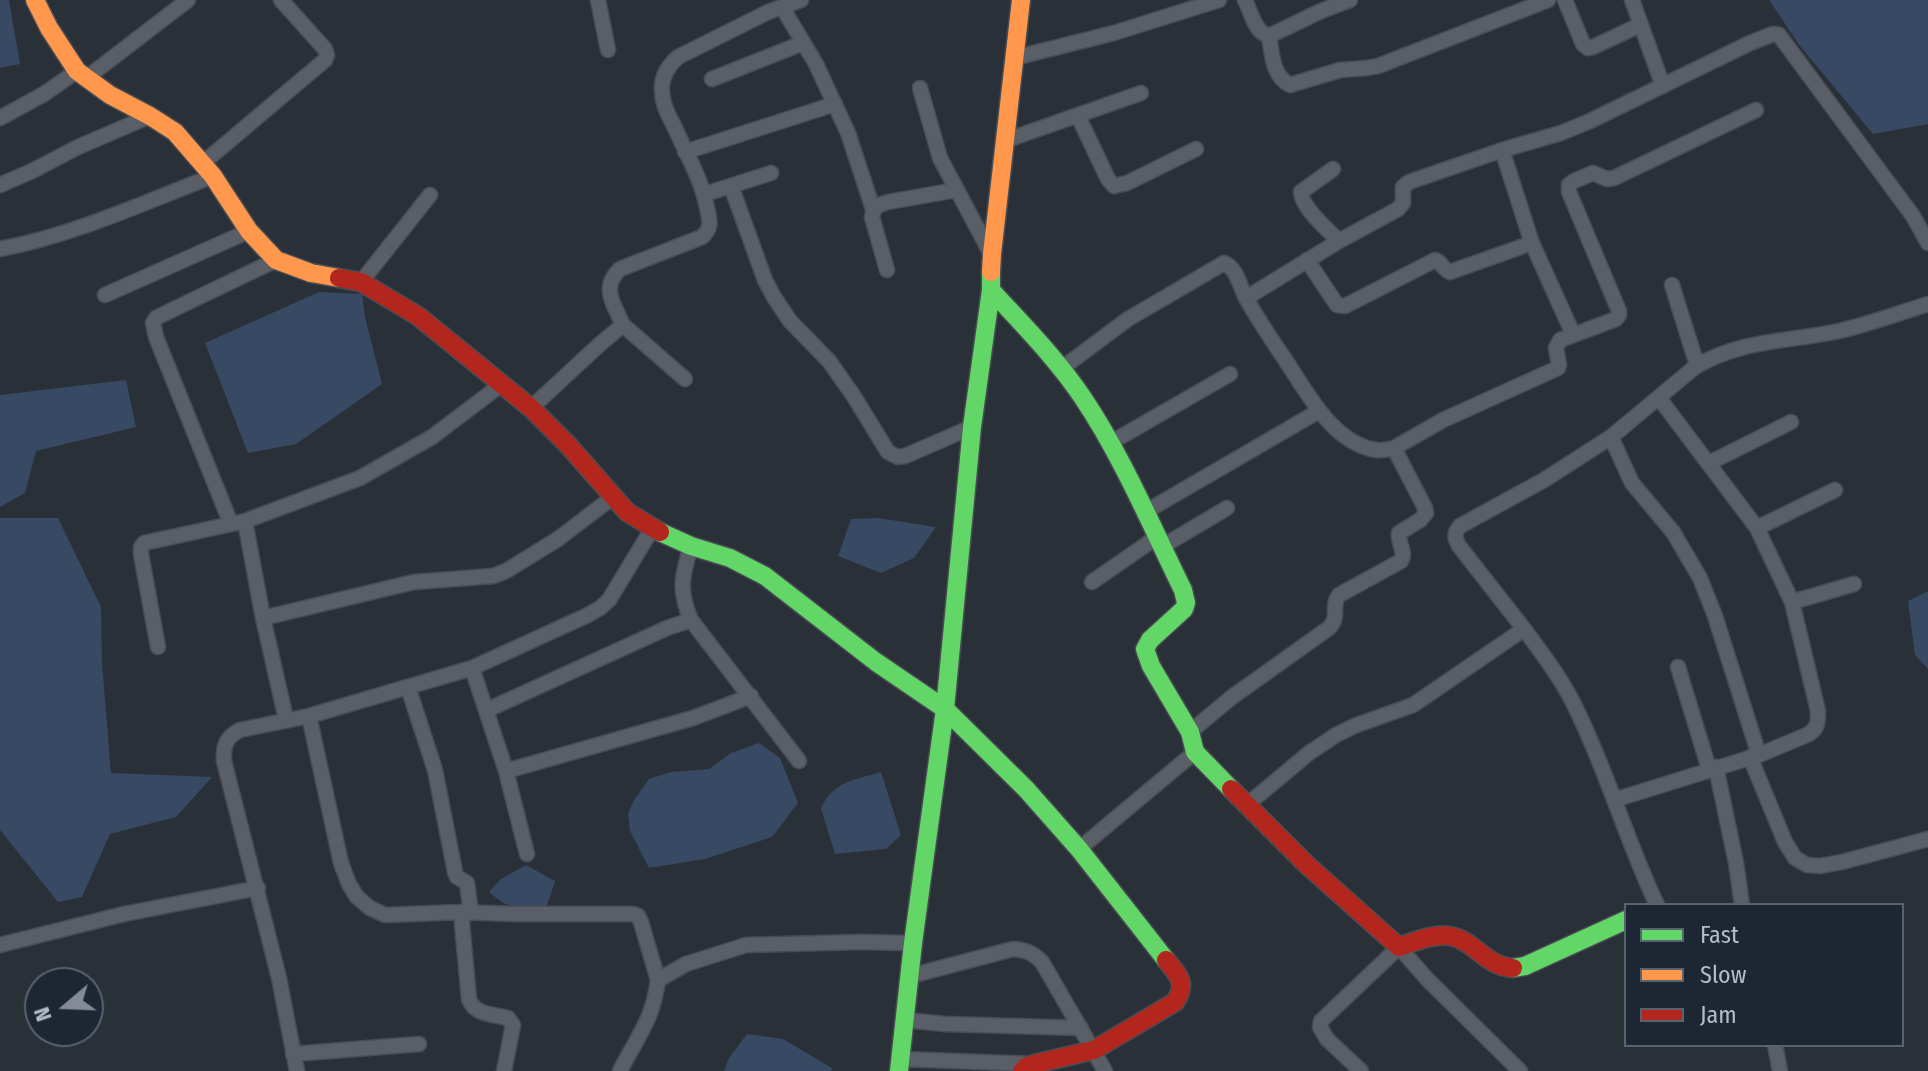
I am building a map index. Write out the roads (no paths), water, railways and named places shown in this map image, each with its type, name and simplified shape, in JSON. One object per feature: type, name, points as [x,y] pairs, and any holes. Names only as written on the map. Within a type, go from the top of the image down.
[{"type":"street","points":[[35,0],[49,28],[81,75],[175,132],[208,170],[249,231],[276,260],[311,273],[361,282],[418,316],[531,408],[627,512],[652,529],[730,558],[765,576],[876,662],[945,709],[1026,789],[1079,849],[1181,979],[1182,985],[1181,995],[1175,1002],[1094,1050],[1028,1068],[900,1065],[913,943],[945,709],[972,427],[991,290],[992,254],[1021,0]]},
{"type":"street","points":[[0,118],[81,75],[188,0]]},
{"type":"street","points":[[0,249],[36,243],[77,229],[208,170],[325,60],[325,49],[281,0]]},
{"type":"street","points":[[598,0],[608,50]]},
{"type":"street","points":[[685,379],[623,325],[608,288],[609,281],[620,269],[702,237],[709,231],[705,194],[664,104],[662,87],[665,75],[678,57],[771,6],[801,0]]},
{"type":"street","points":[[1014,58],[1114,33],[1219,0]]},
{"type":"street","points":[[1245,0],[1259,31],[1265,36],[1318,6],[1350,0]]},
{"type":"street","points":[[1269,36],[1279,78],[1290,85],[1340,70],[1378,66],[1548,0]]},
{"type":"street","points":[[1565,0],[1583,44],[1588,48],[1640,25]]},
{"type":"street","points":[[1632,0],[1663,86]]},
{"type":"street","points":[[771,6],[803,43],[848,133],[873,209],[872,217],[887,270]]},
{"type":"street","points":[[1246,298],[1402,206],[1403,187],[1409,182],[1561,133],[1773,34],[1779,35],[1913,216],[1928,243]]},
{"type":"street","points":[[712,79],[803,43]]},
{"type":"street","points":[[920,88],[935,146],[992,254]]},
{"type":"street","points":[[1004,141],[1141,93]]},
{"type":"street","points":[[685,152],[835,104]]},
{"type":"street","points":[[1061,369],[1128,319],[1224,263],[1229,264],[1246,298],[1319,411],[1354,441],[1379,451],[1394,448],[1443,420],[1558,368],[1556,344],[1619,315],[1569,192],[1569,185],[1593,173],[1607,179],[1614,178],[1756,110]]},
{"type":"street","points":[[0,185],[150,116]]},
{"type":"street","points":[[1078,116],[1114,186],[1127,183],[1196,149]]},
{"type":"street","points":[[1502,150],[1532,243],[1573,334]]},
{"type":"street","points":[[1333,169],[1301,195],[1305,205],[1339,241]]},
{"type":"street","points":[[705,194],[771,173]]},
{"type":"street","points":[[731,186],[774,297],[790,321],[829,361],[888,452],[898,457],[905,456],[972,427]]},
{"type":"street","points":[[873,209],[888,202],[956,190]]},
{"type":"street","points":[[361,282],[430,195]]},
{"type":"street","points":[[105,295],[249,231]]},
{"type":"street","points":[[1307,260],[1337,305],[1345,306],[1435,260],[1450,272],[1532,243]]},
{"type":"street","points":[[276,260],[156,318],[153,323],[156,337],[238,522],[286,719]]},
{"type":"street","points":[[1672,285],[1697,365]]},
{"type":"street","points":[[991,290],[1083,398],[1110,443],[1183,590],[1184,609],[1150,640],[1145,649],[1151,666],[1190,732],[1195,752],[1306,864],[1399,947],[1520,1071]]},
{"type":"street","points":[[1656,903],[1575,706],[1551,664],[1459,546],[1456,531],[1611,437],[1697,365],[1744,346],[1839,331],[1928,304]]},
{"type":"street","points":[[531,408],[623,325]]},
{"type":"street","points":[[1110,443],[1230,374]]},
{"type":"street","points":[[158,647],[141,547],[144,543],[238,522],[360,478],[432,437],[502,384]]},
{"type":"street","points":[[1614,800],[1754,756],[1809,734],[1818,723],[1818,711],[1792,602],[1757,528],[1659,398]]},
{"type":"street","points":[[1145,512],[1319,411]]},
{"type":"street","points":[[1709,463],[1791,422]]},
{"type":"street","points":[[1611,437],[1632,483],[1673,532],[1700,578],[1715,616],[1754,756],[1785,842],[1795,858],[1807,865],[1820,866],[1928,839]]},
{"type":"street","points":[[1190,732],[1232,697],[1329,628],[1335,620],[1335,601],[1339,595],[1401,561],[1403,553],[1399,533],[1426,513],[1394,448]]},
{"type":"street","points":[[1757,528],[1835,490]]},
{"type":"street","points":[[263,618],[414,582],[493,576],[558,539],[613,497]]},
{"type":"street","points":[[1092,582],[1160,541],[1227,508]]},
{"type":"street","points":[[297,1071],[258,888],[224,761],[223,749],[231,734],[309,716],[472,668],[600,608],[617,589],[652,529]]},
{"type":"street","points":[[691,546],[681,586],[691,620],[799,761]]},
{"type":"street","points":[[1792,602],[1854,584]]},
{"type":"street","points":[[487,710],[691,620]]},
{"type":"street","points":[[1248,804],[1309,753],[1336,735],[1413,705],[1524,629]]},
{"type":"street","points":[[1678,667],[1712,768],[1736,863],[1742,903]]},
{"type":"street","points":[[472,668],[506,771],[527,854]]},
{"type":"street","points":[[408,687],[435,770],[455,872],[467,883],[471,1005],[473,1009],[508,1018],[513,1025],[504,1071]]},
{"type":"street","points":[[506,771],[693,718],[751,696]]},
{"type":"street","points":[[309,716],[341,863],[357,897],[370,908],[385,915],[638,916],[658,980],[656,1000],[620,1071]]},
{"type":"street","points":[[1079,849],[1195,752]]},
{"type":"street","points":[[0,945],[124,914],[258,888]]},
{"type":"street","points":[[1361,1071],[1322,1033],[1321,1021],[1399,947],[1441,935],[1451,936],[1489,962],[1514,969],[1624,921]]},
{"type":"street","points":[[658,980],[686,964],[746,945],[913,943]]},
{"type":"street","points":[[910,976],[1013,949],[1034,953],[1105,1071]]},
{"type":"street","points":[[905,1020],[1081,1028]]},
{"type":"street","points":[[293,1054],[419,1044]]},
{"type":"street","points":[[1775,1047],[1780,1071]]},
{"type":"water","points":[[0,0],[9,0],[20,64],[0,68]]},
{"type":"water","points":[[1769,0],[1928,0],[1928,124],[1873,134],[1800,46]]},
{"type":"water","points":[[319,292],[362,294],[382,384],[296,444],[248,453],[205,343]]},
{"type":"water","points":[[126,380],[136,427],[36,451],[25,493],[0,507],[0,395]]},
{"type":"water","points":[[0,518],[58,518],[101,607],[102,664],[111,773],[212,777],[176,817],[110,834],[82,897],[58,902],[0,830]]},
{"type":"water","points":[[878,518],[936,527],[914,558],[881,573],[838,556],[851,519]]},
{"type":"water","points":[[1928,591],[1928,669],[1915,655],[1908,601]]},
{"type":"water","points":[[759,743],[780,758],[798,803],[772,837],[705,859],[649,868],[630,831],[628,814],[649,779],[671,772],[709,769],[731,753]]},
{"type":"water","points":[[881,772],[901,835],[886,849],[835,854],[821,808],[826,799],[839,787]]},
{"type":"water","points":[[526,865],[555,881],[543,917],[503,903],[489,892],[501,879]]},
{"type":"water","points":[[747,1034],[783,1039],[832,1068],[831,1071],[724,1071],[729,1058]]}]
